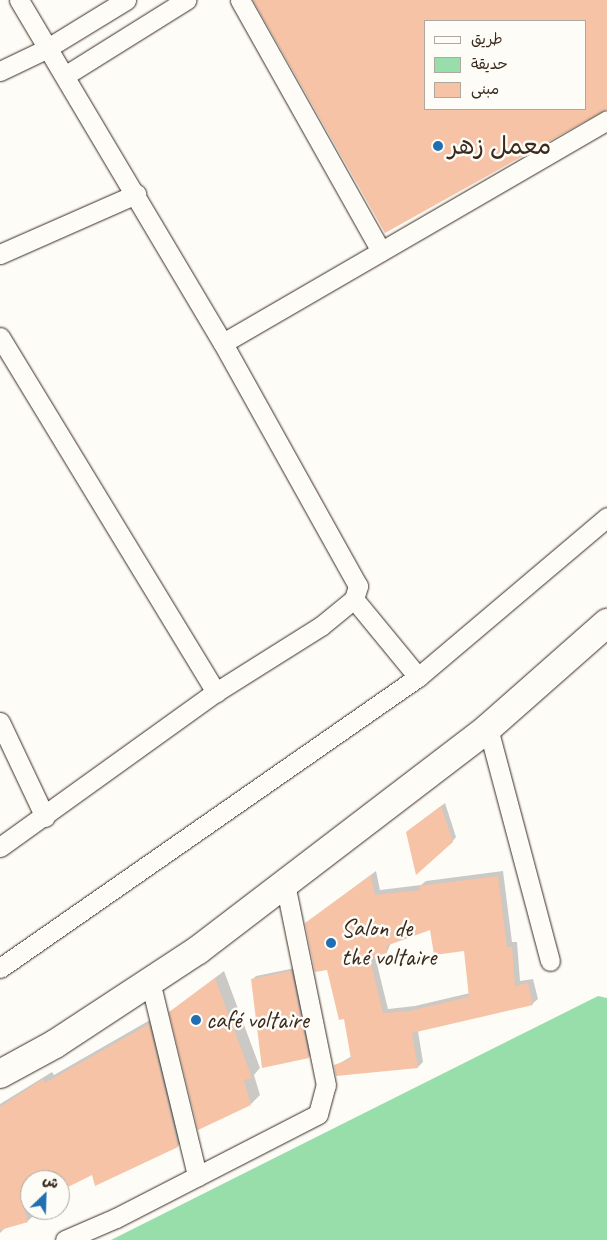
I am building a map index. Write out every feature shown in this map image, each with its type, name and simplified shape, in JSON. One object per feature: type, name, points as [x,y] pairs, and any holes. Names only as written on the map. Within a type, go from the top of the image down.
[{"type":"main road","points":[[0,1074],[55,1044],[198,950],[488,728],[607,623]]},
{"type":"street","points":[[0,847],[45,817],[216,692],[321,626],[354,599],[358,586],[223,343],[66,75],[46,49],[19,0]]},
{"type":"street","points":[[0,71],[46,49],[126,0]]},
{"type":"street","points":[[66,75],[186,0]]},
{"type":"street","points":[[240,0],[381,251]]},
{"type":"street","points":[[223,343],[607,120]]},
{"type":"street","points":[[0,254],[136,194]]},
{"type":"street","points":[[0,337],[216,692]]},
{"type":"street","points":[[0,968],[418,677],[607,517]]},
{"type":"street","points":[[354,599],[418,677]]},
{"type":"street","points":[[0,722],[45,817]]},
{"type":"street","points":[[488,728],[550,961]]},
{"type":"street","points":[[65,1240],[198,1176],[318,1114],[324,1102],[326,1085],[285,883]]},
{"type":"street","points":[[150,981],[198,1176]]},
{"type":"green space","points":[[598,996],[607,998],[607,1240],[111,1240]]},
{"type":"building","name":"معمل زهر","points":[[253,0],[607,0],[607,109],[385,233]]},
{"type":"building","points":[[441,806],[453,842],[416,875],[406,832]]},
{"type":"building","points":[[371,875],[375,895],[420,890],[419,886],[498,876],[507,947],[512,947],[515,986],[528,983],[533,1005],[412,1033],[418,1068],[336,1076],[334,1065],[351,1059],[344,1019],[339,1020],[327,970],[315,972],[305,923]],"holes":[[[430,930],[434,955],[464,951],[469,997],[409,1011],[383,1013],[370,959],[387,953],[386,946]]]},
{"type":"building","points":[[291,971],[309,1058],[262,1068],[251,979]]},
{"type":"building","points":[[215,978],[252,1078],[244,1080],[251,1105],[198,1130],[169,1012]]},
{"type":"building","points":[[149,1024],[178,1147],[95,1186],[92,1175],[70,1186],[70,1170],[20,1170],[20,1220],[27,1220],[28,1222],[0,1230],[0,1107],[43,1079],[45,1083]]},
{"type":"place","name":"معمل زهر","points":[[438,146]]},
{"type":"place","name":"Salon de thé voltaire","points":[[331,943]]},
{"type":"place","name":"café voltaire","points":[[196,1020]]}]
